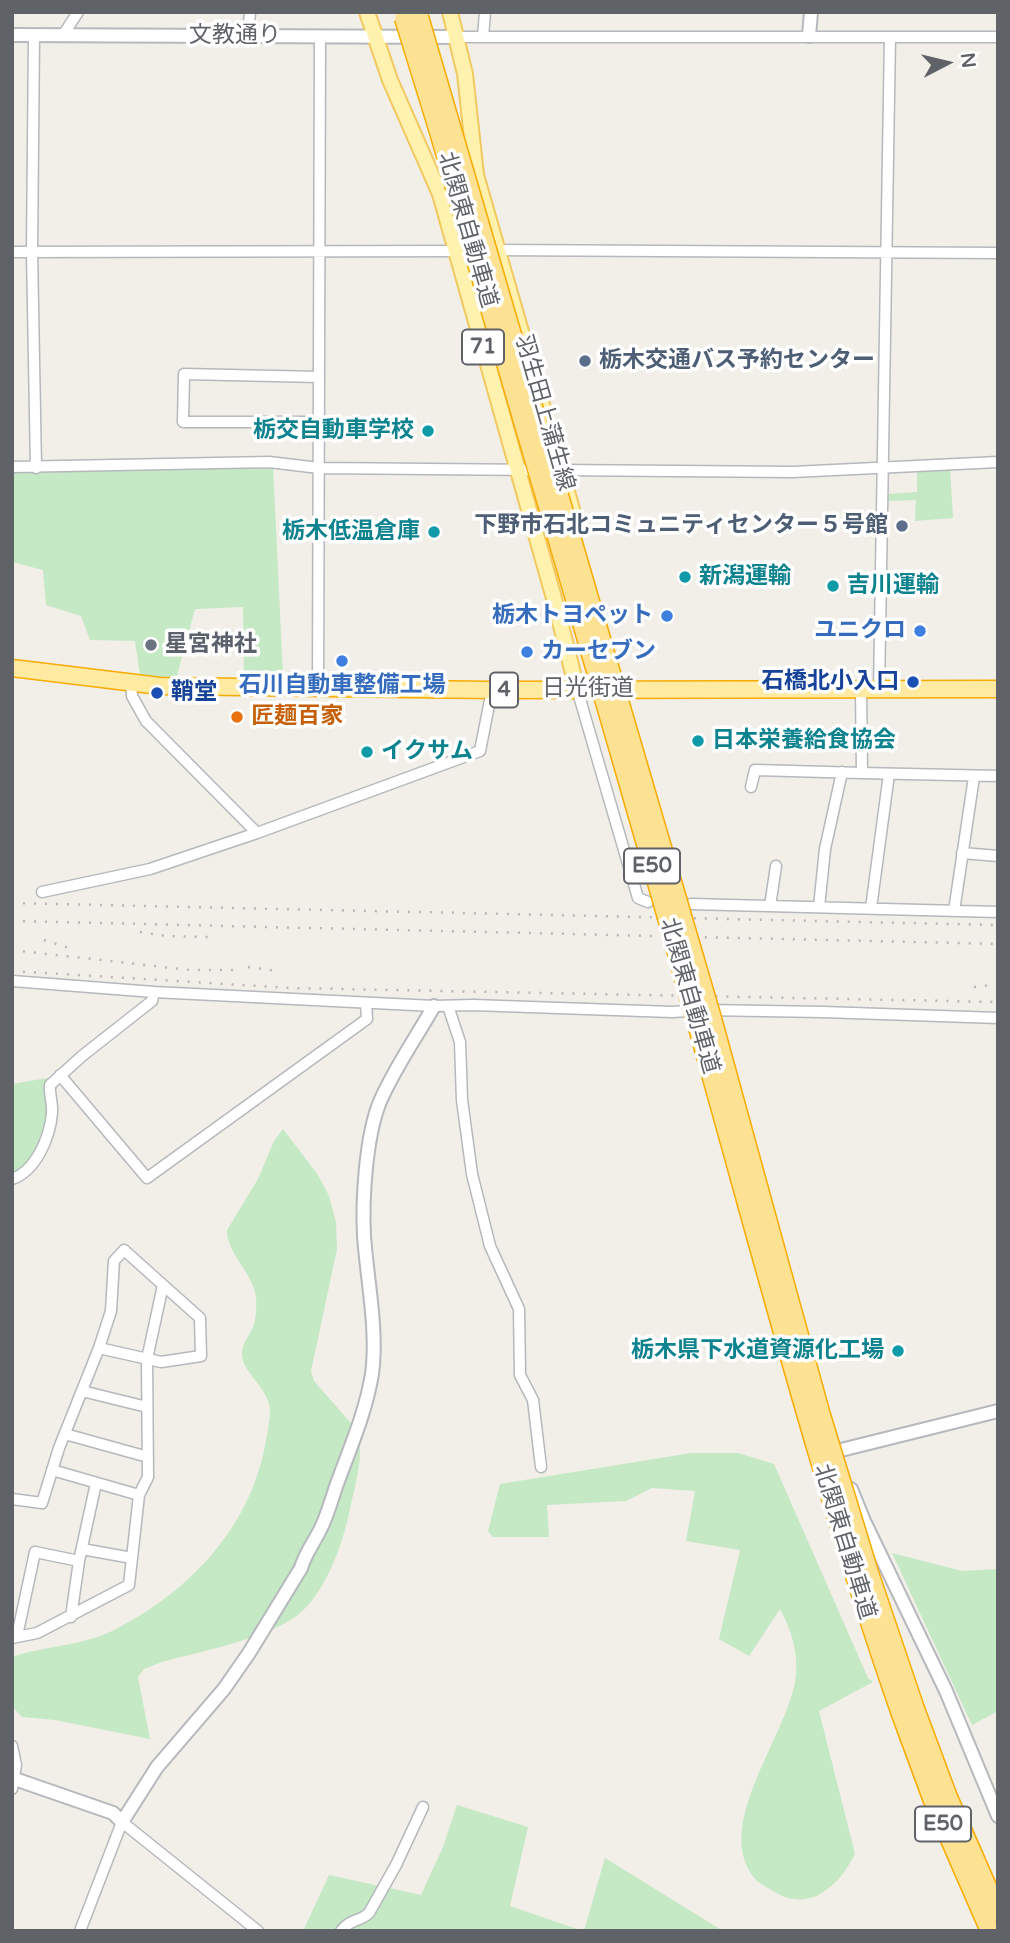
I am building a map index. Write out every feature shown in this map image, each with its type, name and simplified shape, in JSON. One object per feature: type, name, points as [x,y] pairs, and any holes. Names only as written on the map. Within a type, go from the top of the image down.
[{"type":"highway","name":"北関東自動車道","points":[[411,15],[440,135],[669,923],[809,1428],[855,1578],[908,1712],[998,1912]]},
{"type":"highway","name":"日光街道","points":[[12,668],[131,684],[318,689],[998,690]]},
{"type":"highway","name":"北関東自動車道","points":[[908,1712],[932,1798],[990,1931]]},
{"type":"main road","name":"羽生田上蒲生線","points":[[367,12],[373,36],[390,79],[433,175],[457,251],[577,689]]},
{"type":"main road","name":"羽生田上蒲生線","points":[[450,12],[466,74],[476,176],[561,470],[618,689]]},
{"type":"street","points":[[64,35],[78,12]]},
{"type":"street","points":[[248,36],[250,12]]},
{"type":"street","points":[[482,37],[485,12]]},
{"type":"street","points":[[808,36],[811,12]]},
{"type":"street","name":"文教通り","points":[[12,35],[458,37]]},
{"type":"street","points":[[34,35],[32,252],[36,468]]},
{"type":"street","points":[[318,689],[320,36]]},
{"type":"street","points":[[458,37],[998,37]]},
{"type":"street","points":[[879,689],[890,37]]},
{"type":"street","points":[[12,252],[496,250],[998,253]]},
{"type":"street","points":[[319,377],[184,374],[183,422],[319,422]]},
{"type":"street","points":[[12,467],[269,462],[318,468],[793,472],[998,462]]},
{"type":"street","points":[[131,684],[132,696],[146,721],[257,833]]},
{"type":"street","points":[[577,689],[638,898],[648,902]]},
{"type":"street","points":[[861,689],[862,773]]},
{"type":"street","points":[[42,892],[150,869],[257,833],[480,751],[492,690]]},
{"type":"street","points":[[751,787],[755,770],[998,776]]},
{"type":"street","points":[[819,907],[825,849],[842,772]]},
{"type":"street","points":[[871,908],[889,774]]},
{"type":"street","points":[[954,911],[974,777]]},
{"type":"street","points":[[962,853],[998,856]]},
{"type":"street","points":[[771,905],[776,866]]},
{"type":"street","points":[[691,904],[998,912]]},
{"type":"street","points":[[12,983],[434,1006],[672,1012],[823,1012],[998,1018]]},
{"type":"street","points":[[12,1179],[26,1170],[41,1148],[50,1126],[50,1085],[152,1001],[154,992]]},
{"type":"street","points":[[60,1075],[147,1178],[367,1019],[366,1003]]},
{"type":"street","points":[[80,1931],[122,1822],[157,1767],[224,1689],[249,1653],[320,1530],[367,1398],[372,1370],[373,1345],[364,1205],[365,1177],[373,1126],[386,1088],[434,1006]]},
{"type":"street","points":[[448,1006],[460,1042],[462,1100],[472,1174],[490,1246],[519,1309],[520,1375],[533,1400],[541,1467]]},
{"type":"street","points":[[713,1011],[837,1451],[864,1521],[946,1691],[998,1816]]},
{"type":"street","points":[[12,1499],[42,1503],[65,1434],[99,1348],[110,1311],[114,1261],[124,1250],[200,1318],[201,1356],[161,1362],[99,1348]]},
{"type":"street","points":[[79,1560],[35,1552],[15,1637],[37,1633],[129,1585],[139,1496],[148,1477],[147,1359],[163,1285]]},
{"type":"street","points":[[82,1391],[147,1407]]},
{"type":"street","points":[[837,1451],[998,1412]]},
{"type":"street","points":[[65,1434],[148,1457]]},
{"type":"street","points":[[52,1471],[139,1496]]},
{"type":"street","points":[[71,1617],[79,1560],[96,1483]]},
{"type":"street","points":[[82,1549],[132,1558]]},
{"type":"street","points":[[12,1746],[16,1765],[13,1782],[113,1813],[258,1931]]},
{"type":"street","points":[[341,1931],[354,1919],[366,1917],[369,1913],[396,1865],[423,1807]]},
{"type":"green space","points":[[273,465],[283,676],[244,677],[243,607],[195,609],[176,679],[140,675],[135,641],[90,640],[81,616],[46,605],[43,570],[12,562],[12,472]]},
{"type":"green space","points":[[950,467],[953,518],[915,521],[916,500],[887,501],[888,494],[917,492],[917,470]]},
{"type":"green space","points":[[65,1075],[53,1095],[40,1153],[12,1178],[12,1084]]},
{"type":"green space","points":[[283,1129],[318,1175],[329,1196],[336,1222],[337,1249],[311,1371],[314,1381],[357,1430],[360,1449],[347,1522],[332,1566],[309,1605],[286,1623],[252,1637],[144,1669],[138,1677],[150,1739],[55,1720],[22,1717],[12,1706],[12,1657],[98,1637],[138,1617],[188,1579],[210,1557],[245,1505],[257,1477],[270,1409],[265,1394],[243,1360],[243,1346],[255,1321],[256,1297],[254,1288],[231,1246],[227,1230],[258,1179],[274,1141]]},
{"type":"green space","points":[[691,1453],[738,1453],[774,1464],[868,1678],[873,1682],[819,1711],[855,1854],[836,1881],[820,1894],[809,1898],[786,1897],[757,1881],[744,1859],[742,1835],[746,1808],[756,1780],[791,1699],[796,1675],[793,1640],[780,1609],[749,1656],[719,1639],[740,1550],[686,1541],[695,1491],[652,1488],[626,1501],[547,1505],[549,1537],[493,1537],[488,1531],[500,1484]]},
{"type":"green space","points":[[892,1553],[962,1571],[998,1569],[998,1711],[972,1725]]},
{"type":"green space","points":[[457,1805],[528,1827],[510,1906],[583,1931],[303,1931],[329,1875],[421,1895],[443,1847]]},
{"type":"green space","points":[[605,1858],[723,1931],[584,1931]]},
{"type":"railway","points":[[12,903],[998,925]]},
{"type":"railway","points":[[12,921],[998,944]]},
{"type":"railway","points":[[140,932],[209,937]]},
{"type":"railway","points":[[44,940],[69,948]]},
{"type":"railway","points":[[12,950],[190,970],[233,970]]},
{"type":"railway","points":[[248,967],[277,971]]},
{"type":"railway","points":[[12,971],[291,988],[998,1002]]},
{"type":"railway","points":[[974,987],[998,984]]},
{"type":"place","name":"栃木交通バス予約センター","points":[[585,361]]},
{"type":"place","name":"栃交自動車学校","points":[[428,431]]},
{"type":"place","name":"下野市石北コミュニティセンター５号館","points":[[902,526]]},
{"type":"place","name":"栃木低温倉庫","points":[[434,532]]},
{"type":"place","name":"新潟運輸","points":[[685,577]]},
{"type":"place","name":"吉川運輸","points":[[833,586]]},
{"type":"place","name":"栃木トヨペット","points":[[667,616]]},
{"type":"place","name":"ユニクロ","points":[[920,631]]},
{"type":"place","name":"星宮神社","points":[[151,645]]},
{"type":"place","name":"カーセブン","points":[[527,652]]},
{"type":"place","name":"石川自動車整備工場","points":[[342,661]]},
{"type":"place","name":"石橋北小入口","points":[[913,682]]},
{"type":"place","name":"鞘堂","points":[[157,693]]},
{"type":"place","name":"匠麺百家","points":[[237,717]]},
{"type":"place","name":"日本栄養給食協会","points":[[698,741]]},
{"type":"place","name":"イクサム","points":[[367,752]]},
{"type":"place","name":"栃木県下水道資源化工場","points":[[898,1351]]}]
